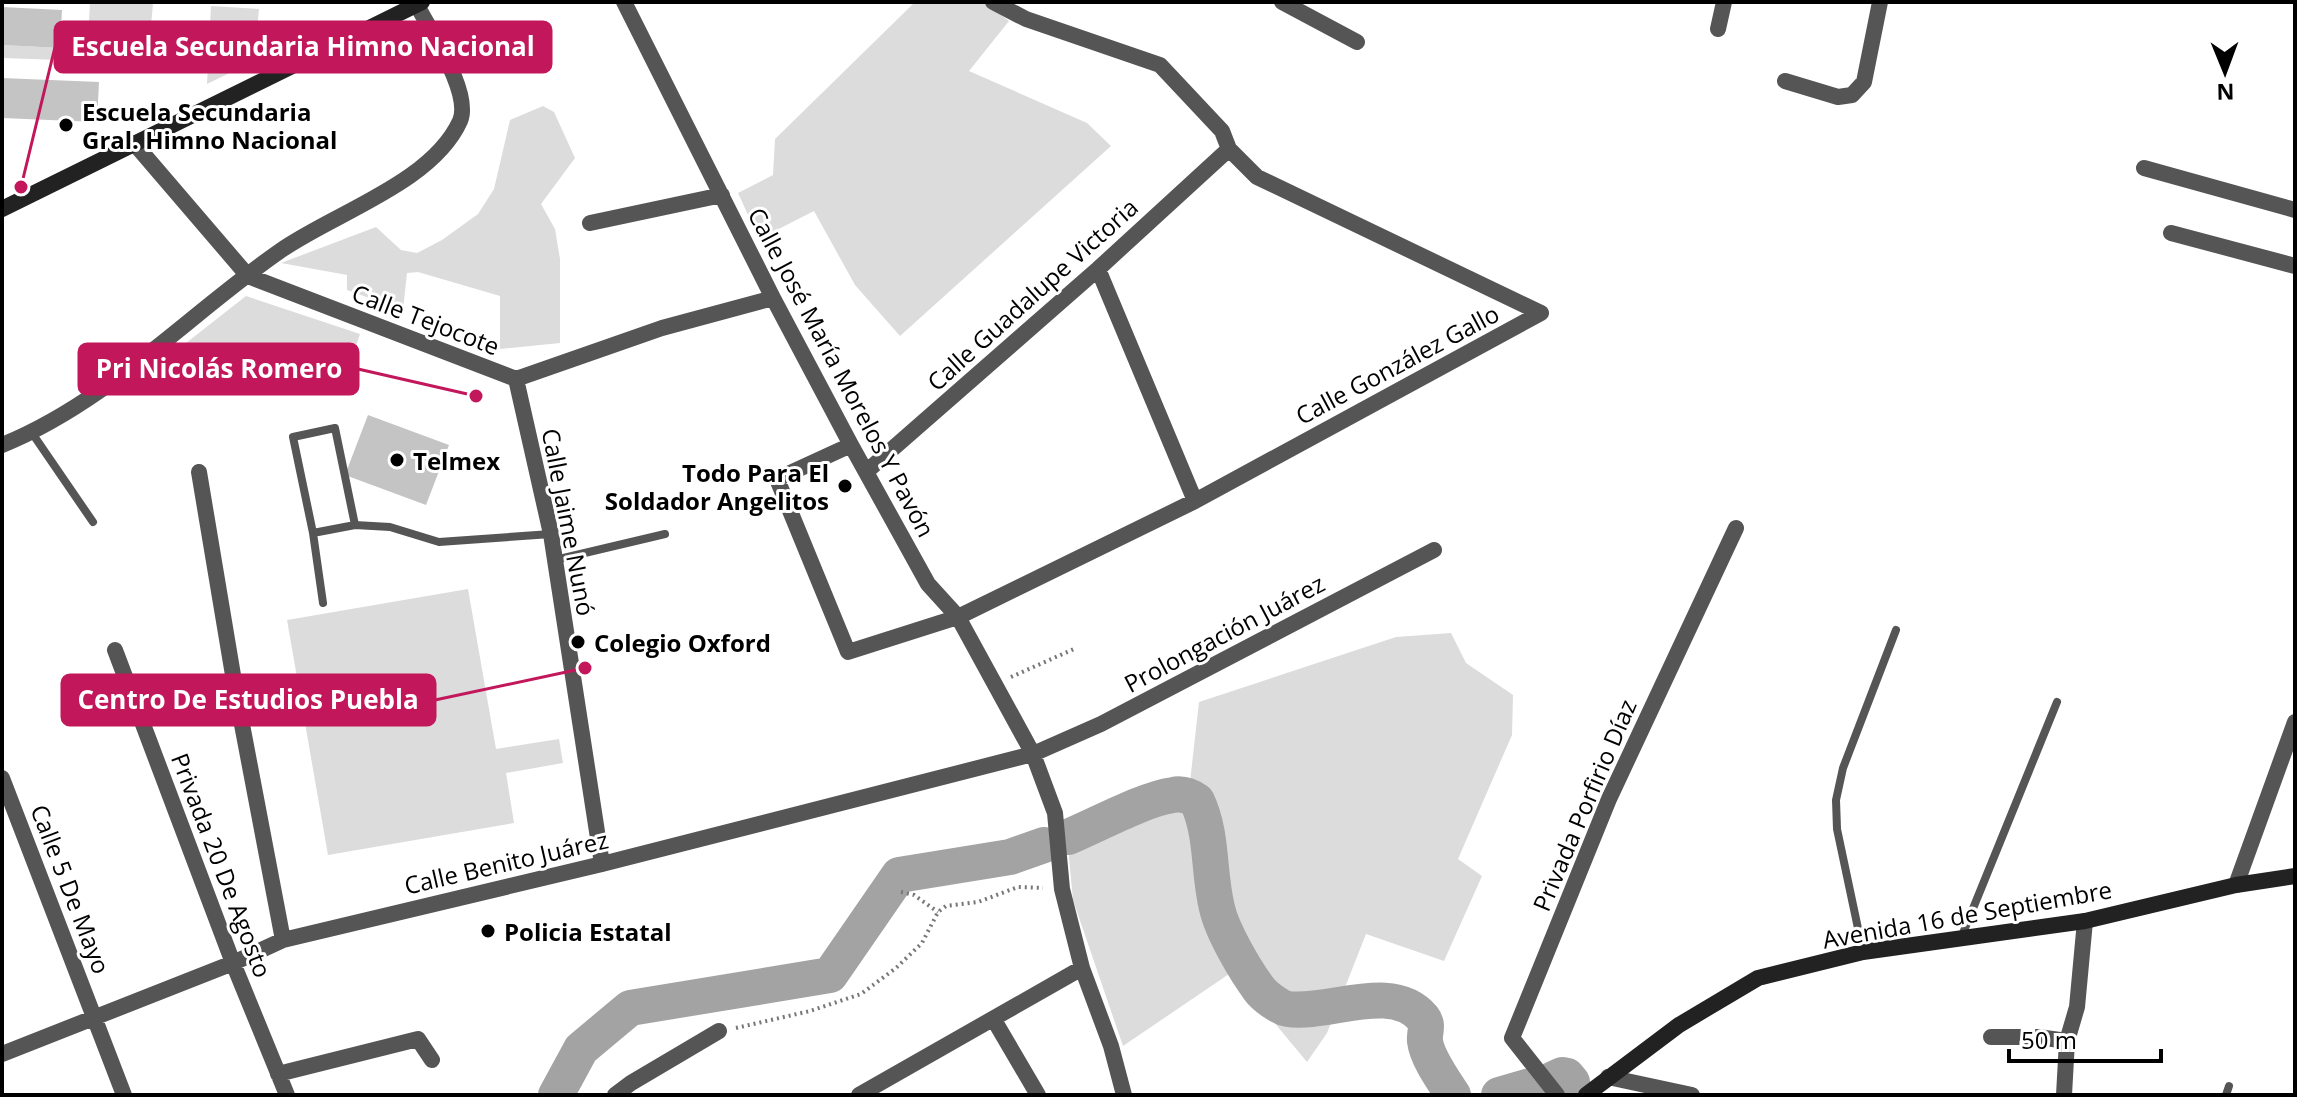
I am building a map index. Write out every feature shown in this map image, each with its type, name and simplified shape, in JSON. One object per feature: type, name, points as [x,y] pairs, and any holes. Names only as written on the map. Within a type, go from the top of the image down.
[{"type":"main road","points":[[2,209],[419,3]]},
{"type":"main road","name":"Avenida 16 de Septiembre","points":[[1586,1095],[1679,1025],[1758,978],[1863,952],[2085,921],[2236,885],[2295,876]]},
{"type":"street","name":"Calle José María Morelos Y Pavón","points":[[624,2],[851,445],[928,584],[958,617],[1033,754]]},
{"type":"street","points":[[993,2],[1026,19],[1160,65],[1222,131],[1229,149]]},
{"type":"street","points":[[1282,2],[1357,42]]},
{"type":"street","points":[[1718,29],[1724,2]]},
{"type":"street","points":[[1785,81],[1838,97],[1852,95],[1864,82],[1880,2]]},
{"type":"street","points":[[2,445],[32,433],[116,379],[282,249],[407,178],[445,146],[461,118],[463,102],[419,3]]},
{"type":"street","points":[[134,143],[248,276]]},
{"type":"street","name":"Calle Guadalupe Victoria","points":[[866,472],[1098,269],[1229,149]]},
{"type":"street","name":"Calle González Gallo","points":[[851,445],[777,479],[848,652],[958,617],[1195,501],[1541,313],[1257,177],[1229,149]]},
{"type":"street","points":[[2144,168],[2295,210]]},
{"type":"street","points":[[590,223],[722,195]]},
{"type":"street","points":[[2171,233],[2295,266]]},
{"type":"street","points":[[1098,269],[1195,501]]},
{"type":"street","name":"Calle Tejocote","points":[[248,276],[516,379],[662,328],[773,298]]},
{"type":"street","name":"Calle Jaime Nunó","points":[[516,379],[551,534],[602,864]]},
{"type":"street","points":[[199,472],[236,693],[283,940]]},
{"type":"street","name":"Privada Porfirio Díaz","points":[[1557,1095],[1512,1038],[1609,799],[1736,528]]},
{"type":"street","name":"Prolongación Juárez","points":[[1033,754],[1101,724],[1434,550]]},
{"type":"street","name":"Privada 20 De Agosto","points":[[115,650],[233,963],[287,1095]]},
{"type":"street","points":[[2236,885],[2295,722]]},
{"type":"street","points":[[1033,754],[1055,813],[1062,889],[1082,968],[1111,1046],[1124,1095]]},
{"type":"street","name":"Calle Benito Juárez","points":[[2,1054],[233,963],[283,940],[602,864],[1033,754]]},
{"type":"street","name":"Calle 5 De Mayo","points":[[2,778],[124,1095]]},
{"type":"street","points":[[2064,1095],[2067,1041],[2077,1007],[2085,921]]},
{"type":"street","points":[[859,1095],[1082,968]]},
{"type":"street","points":[[994,1020],[1038,1095]]},
{"type":"street","points":[[615,1095],[719,1031]]},
{"type":"street","points":[[1991,1037],[2038,1037],[2067,1041]]},
{"type":"street","points":[[278,1074],[418,1039],[432,1060]]},
{"type":"street","points":[[1608,1077],[1692,1095]]},
{"type":"lane","points":[[323,603],[313,533],[293,437],[335,428],[355,525]]},
{"type":"lane","points":[[32,433],[93,522]]},
{"type":"lane","points":[[313,533],[355,525],[390,527],[439,542],[551,534]]},
{"type":"lane","points":[[555,560],[665,534]]},
{"type":"lane","points":[[1863,952],[1837,829],[1836,800],[1843,768],[1896,630]]},
{"type":"lane","points":[[1961,938],[2057,702]]},
{"type":"path","points":[[994,685],[1074,649]]},
{"type":"path","points":[[719,1031],[810,1011],[861,994],[896,968],[922,943],[938,912],[946,906],[978,902],[1018,887],[1062,889]]},
{"type":"path","points":[[901,892],[914,895],[938,912]]},
{"type":"shaded area","points":[[90,2],[153,4],[151,25],[112,23],[110,59],[87,57]]},
{"type":"shaded area","points":[[915,2],[984,2],[1009,21],[969,71],[1087,123],[1111,146],[900,336],[855,285],[814,211],[759,239],[738,193],[773,175],[775,139]]},
{"type":"shaded area","points":[[211,6],[259,9],[254,61],[207,84]]},
{"type":"shaded area","points":[[2,45],[60,48],[60,60],[2,58]]},
{"type":"shaded area","points":[[543,106],[554,112],[575,158],[541,204],[555,229],[560,259],[560,343],[500,349],[500,296],[418,272],[407,273],[403,310],[347,290],[347,275],[281,263],[376,227],[401,250],[417,253],[442,240],[478,214],[494,189],[510,120]]},
{"type":"shaded area","points":[[246,296],[360,334],[340,392],[254,363],[187,381],[181,347]]},
{"type":"shaded area","points":[[468,589],[496,749],[559,739],[563,763],[506,773],[514,823],[328,855],[287,620]]},
{"type":"shaded area","points":[[1451,633],[1466,663],[1513,695],[1512,735],[1458,859],[1482,876],[1444,961],[1366,934],[1327,1033],[1307,1062],[1232,972],[1123,1046],[1073,900],[1066,826],[1190,782],[1199,702],[1396,637]]},
{"type":"building","points":[[2,7],[62,10],[60,48],[2,45]]},
{"type":"building","points":[[2,78],[99,82],[97,122],[2,118]]},
{"type":"building","name":"Telmex","points":[[368,415],[449,445],[426,505],[345,475]]},
{"type":"waterway","points":[[1068,837],[1161,797],[1176,794],[1197,801],[1206,827],[1220,917],[1247,972],[1261,992],[1288,1009],[1304,1010],[1377,1000],[1410,1007],[1425,1021],[1429,1055],[1453,1095]]},
{"type":"waterway","points":[[556,1095],[581,1049],[630,1008],[830,975],[899,875],[1010,857],[1044,845]]},
{"type":"waterway","points":[[1547,1082],[1562,1075],[1572,1082]]},
{"type":"waterway","points":[[1499,1095],[1530,1086]]},
{"type":"place","name":"Escuela Secundaria Gral. Himno Nacional","points":[[66,125]]},
{"type":"place","name":"Escuela Secundaria Himno Nacional","points":[[21,187]]},
{"type":"place","name":"Pri Nicolás Romero","points":[[476,396]]},
{"type":"place","name":"Telmex","points":[[397,460]]},
{"type":"place","name":"Todo Para El Soldador Angelitos","points":[[845,486]]},
{"type":"place","name":"Colegio Oxford","points":[[578,642]]},
{"type":"place","name":"Centro De Estudios Puebla","points":[[585,668]]},
{"type":"place","name":"Policia Estatal","points":[[488,931]]}]
